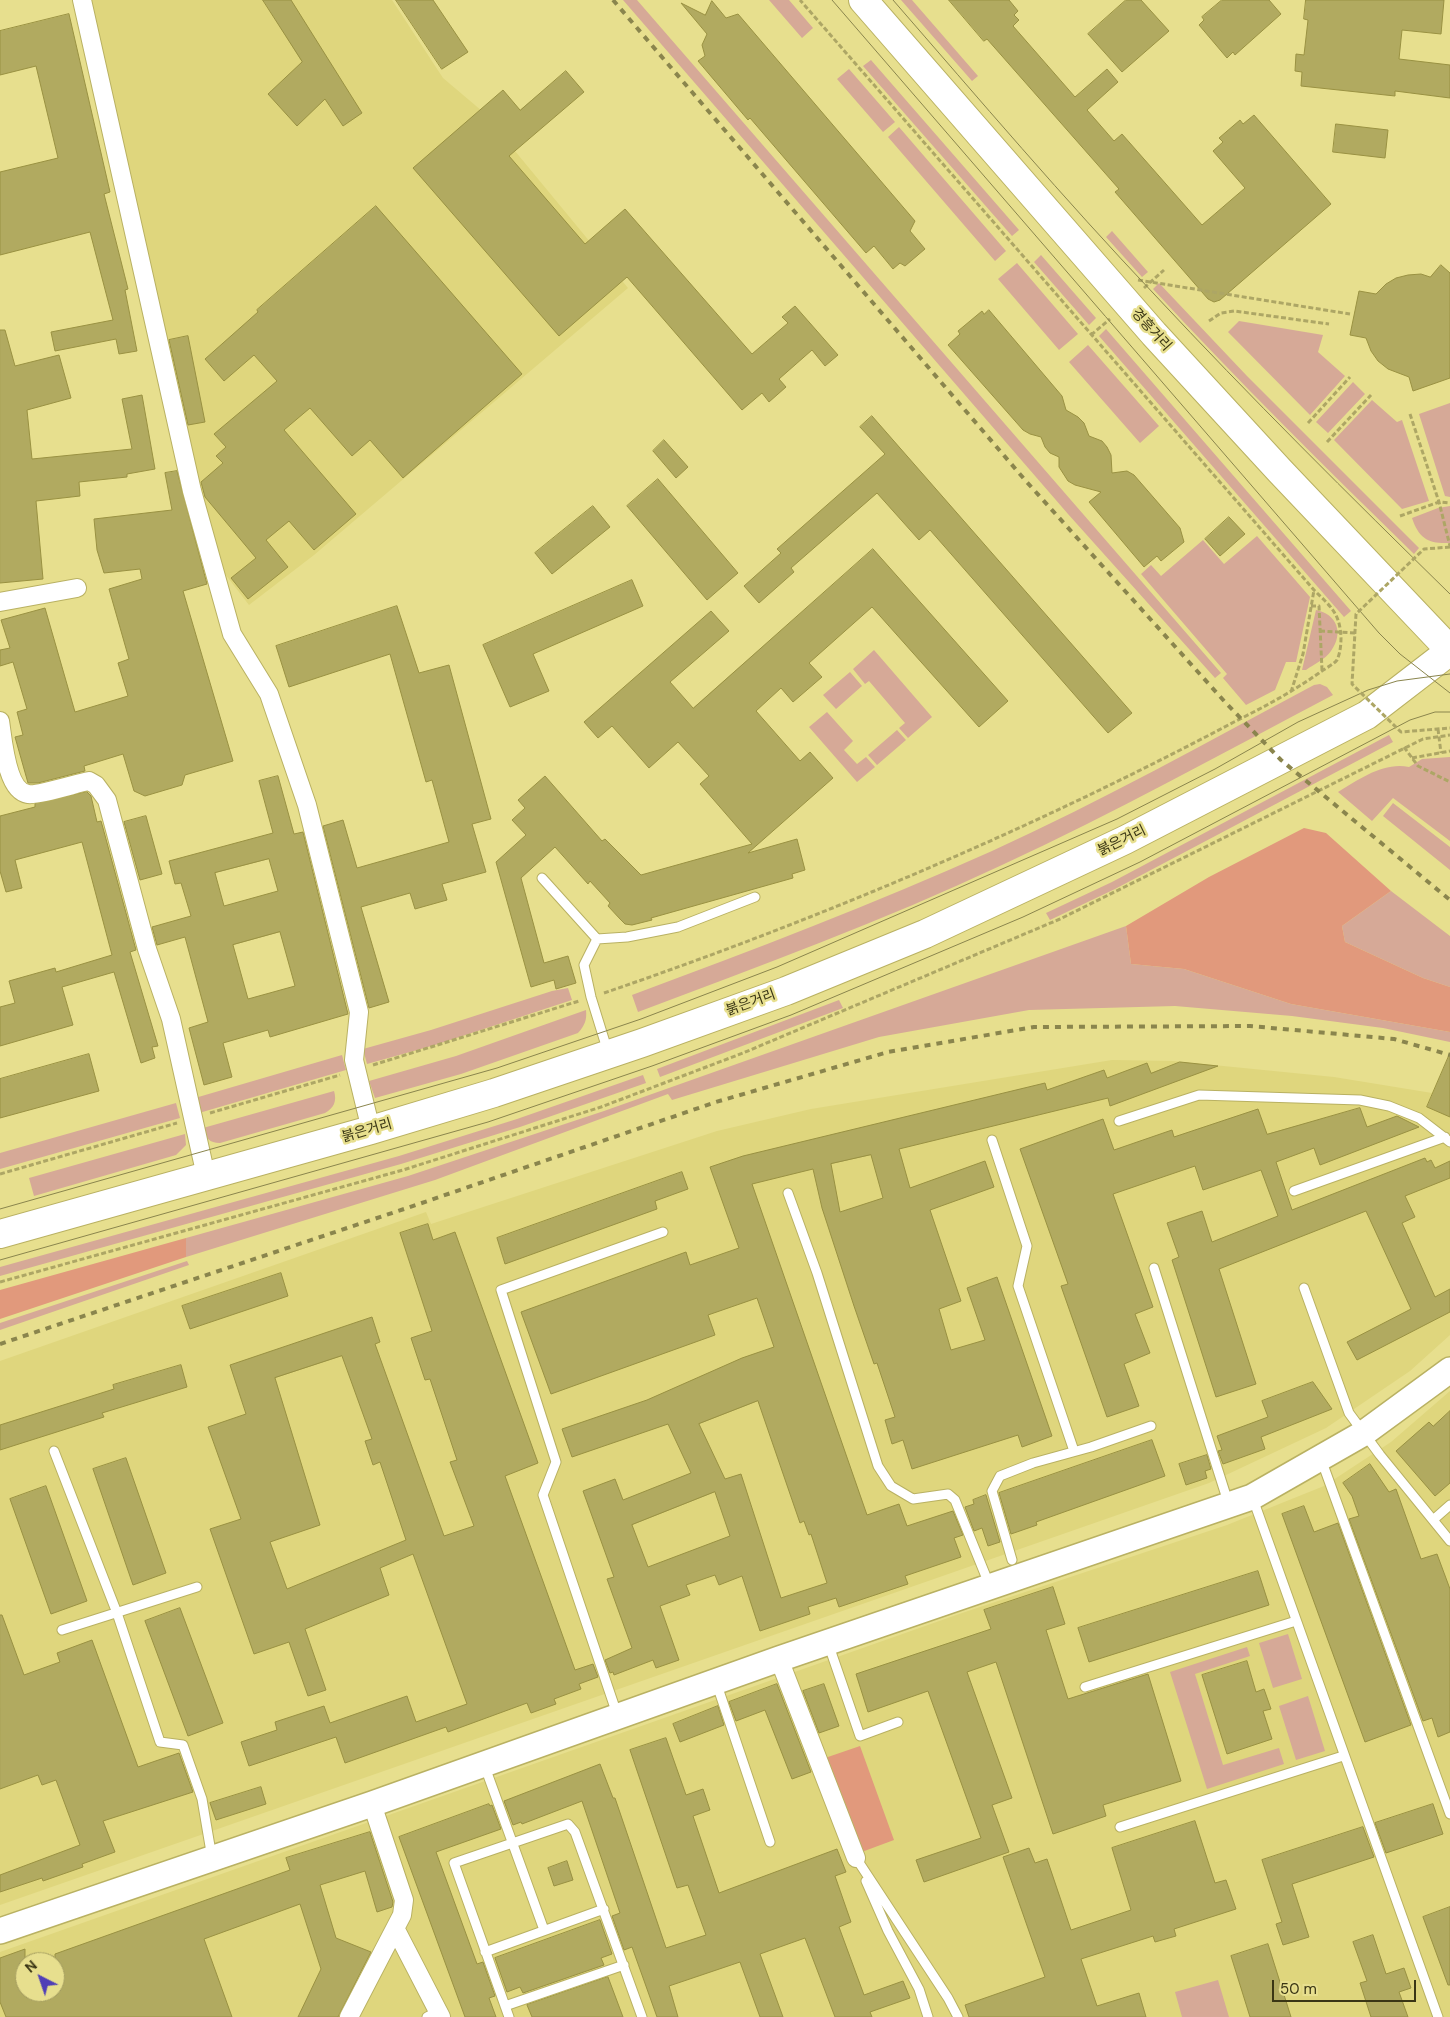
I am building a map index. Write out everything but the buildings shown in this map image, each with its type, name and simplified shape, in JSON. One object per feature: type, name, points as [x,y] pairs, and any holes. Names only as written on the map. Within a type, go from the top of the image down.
[{"type":"main road","name":"경흥거리","points":[[863,0],[1154,334],[1280,472],[1450,650]]},
{"type":"main road","name":"붉은거리","points":[[0,1234],[371,1130],[494,1093],[608,1055],[804,983],[925,934],[1134,836],[1366,715],[1450,650]]},
{"type":"street","points":[[82,0],[156,335],[195,500],[232,634],[269,694],[307,805],[359,1012],[354,1060],[371,1130]]},
{"type":"street","points":[[0,602],[77,588]]},
{"type":"street","points":[[0,721],[10,776],[18,790],[29,795],[89,781],[96,785],[107,800],[147,949],[171,1019],[206,1176]]},
{"type":"street","points":[[0,1931],[372,1804],[828,1642],[1252,1497],[1364,1433],[1450,1370]]},
{"type":"street","points":[[779,1659],[856,1858]]},
{"type":"street","points":[[349,2017],[396,1930],[402,1916],[404,1900],[372,1804]]},
{"type":"street","points":[[396,1930],[436,2015]]},
{"type":"lane","points":[[542,878],[597,939]]},
{"type":"lane","points":[[597,939],[627,937],[678,927],[755,897]]},
{"type":"lane","points":[[597,939],[584,965],[608,1055]]},
{"type":"lane","points":[[1119,1121],[1198,1095],[1360,1100],[1389,1106],[1419,1118],[1448,1139]]},
{"type":"lane","points":[[1294,1191],[1448,1139]]},
{"type":"lane","points":[[992,1140],[1027,1246],[1018,1286],[1074,1451]]},
{"type":"lane","points":[[788,1193],[817,1273],[878,1466],[891,1486],[913,1499],[948,1494],[955,1500],[990,1587]]},
{"type":"lane","points":[[618,1717],[543,1495],[556,1462],[501,1290],[663,1232]]},
{"type":"lane","points":[[1154,1268],[1229,1505]]},
{"type":"lane","points":[[1304,1288],[1349,1413],[1450,1541]]},
{"type":"lane","points":[[1012,1560],[992,1491],[1000,1476],[1033,1463],[1151,1426]]},
{"type":"lane","points":[[54,1451],[116,1613],[160,1742],[183,1745],[202,1799],[212,1858]]},
{"type":"lane","points":[[1321,1459],[1450,1814]]},
{"type":"lane","points":[[1252,1497],[1343,1756],[1438,2017]]},
{"type":"lane","points":[[1433,1520],[1450,1505]]},
{"type":"lane","points":[[62,1630],[198,1587]]},
{"type":"lane","points":[[1085,1687],[1296,1621]]},
{"type":"lane","points":[[828,1642],[860,1736],[898,1722]]},
{"type":"lane","points":[[716,1682],[770,1842]]},
{"type":"lane","points":[[1120,1827],[1343,1756]]},
{"type":"lane","points":[[484,1764],[544,1930]]},
{"type":"lane","points":[[509,2017],[454,1863],[568,1824],[575,1832],[642,2017]]},
{"type":"lane","points":[[856,1858],[888,1931],[919,1989],[928,2017]]},
{"type":"lane","points":[[856,1858],[948,1998],[958,2017]]},
{"type":"lane","points":[[485,1952],[604,1909]]},
{"type":"lane","points":[[505,2006],[624,1966]]},
{"type":"path","points":[[0,1174],[356,1070],[591,997],[672,969],[813,915],[1020,828],[1196,743],[1291,692],[1336,660],[1341,645],[1340,622],[1330,606],[1314,590],[800,0]]},
{"type":"path","points":[[1132,279],[1350,314]]},
{"type":"path","points":[[1209,320],[1221,313],[1234,311],[1329,324]]},
{"type":"path","points":[[1308,423],[1350,377]]},
{"type":"path","points":[[1327,442],[1371,395]]},
{"type":"path","points":[[1410,414],[1439,502],[1450,547],[1424,549],[1356,614],[1352,684],[1401,732],[1450,728]]},
{"type":"path","points":[[1400,516],[1439,502],[1450,503]]},
{"type":"path","points":[[1291,692],[1303,654],[1314,590]]},
{"type":"path","points":[[1311,606],[1319,606],[1322,671]]},
{"type":"path","points":[[1320,630],[1355,633]]},
{"type":"path","points":[[1438,729],[1441,753]]},
{"type":"path","points":[[1404,748],[1418,766],[1450,782]]},
{"type":"path","points":[[1412,758],[1450,751]]},
{"type":"shaded area","points":[[90,0],[392,0],[443,78],[482,111],[628,288],[314,555],[249,605],[222,570],[189,452]]},
{"type":"shaded area","points":[[623,0],[637,0],[1221,673],[1215,678],[1068,514]]},
{"type":"shaded area","points":[[769,0],[789,0],[813,28],[802,38]]},
{"type":"shaded area","points":[[901,0],[912,0],[978,76],[972,81]]},
{"type":"shaded area","points":[[871,60],[1019,230],[1012,236],[863,66]]},
{"type":"shaded area","points":[[849,69],[895,122],[883,132],[837,79]]},
{"type":"shaded area","points":[[899,127],[1006,251],[995,261],[888,137]]},
{"type":"shaded area","points":[[1112,231],[1148,272],[1142,277],[1106,237]]},
{"type":"shaded area","points":[[1041,255],[1096,318],[1089,325],[1034,262]]},
{"type":"shaded area","points":[[1017,263],[1078,334],[1059,350],[998,279]]},
{"type":"shaded area","points":[[1159,283],[1247,376],[1419,548],[1414,554],[1282,423],[1153,289]]},
{"type":"shaded area","points":[[1239,321],[1323,335],[1318,352],[1345,376],[1310,415],[1228,332]]},
{"type":"shaded area","points":[[1106,329],[1351,611],[1344,617],[1099,336]]},
{"type":"shaded area","points":[[1088,345],[1159,426],[1140,443],[1069,362]]},
{"type":"shaded area","points":[[1353,382],[1365,394],[1328,433],[1316,422]]},
{"type":"shaded area","points":[[1372,400],[1397,422],[1402,420],[1429,501],[1402,509],[1334,440]]},
{"type":"shaded area","points":[[1450,403],[1450,497],[1445,496],[1419,414]]},
{"type":"shaded area","points":[[1450,506],[1450,543],[1426,539],[1418,531],[1412,518],[1438,508]]},
{"type":"shaded area","points":[[1257,536],[1310,597],[1296,662],[1286,662],[1275,690],[1246,705],[1223,678],[1227,674],[1141,574],[1151,565],[1161,576],[1203,540],[1224,564]]},
{"type":"shaded area","points":[[1316,610],[1323,612],[1333,620],[1338,631],[1337,638],[1331,651],[1326,656],[1306,670],[1302,670]]},
{"type":"shaded area","points":[[874,650],[932,717],[908,738],[899,728],[905,723],[869,681],[865,684],[853,669]]},
{"type":"shaded area","points":[[850,672],[862,686],[836,709],[823,695]]},
{"type":"shaded area","points":[[1320,684],[1327,687],[1333,695],[1086,825],[957,886],[867,924],[638,1012],[632,995],[903,890],[992,851],[1114,792],[1314,685]]},
{"type":"shaded area","points":[[827,712],[853,741],[844,750],[857,764],[866,757],[875,767],[857,782],[809,727]]},
{"type":"shaded area","points":[[897,730],[906,740],[877,765],[868,755]]},
{"type":"shaded area","points":[[1389,735],[1393,742],[1115,889],[1050,920],[1046,913],[1112,882]]},
{"type":"shaded area","points":[[1450,757],[1450,841],[1393,798],[1372,821],[1338,792],[1381,769],[1399,766],[1409,767],[1422,759]]},
{"type":"shaded area","points":[[1393,803],[1450,847],[1450,870],[1383,816]]},
{"type":"shaded area","points":[[1304,828],[1326,833],[1391,891],[1342,926],[1345,942],[1423,978],[1450,987],[1450,1032],[1291,1004],[1184,969],[1131,964],[1126,926],[1209,877]]},
{"type":"shaded area","points":[[1391,891],[1450,936],[1450,987],[1423,978],[1345,942],[1342,926]]},
{"type":"shaded area","points":[[1126,926],[1131,964],[1184,969],[1291,1004],[1450,1032],[1450,1042],[1383,1028],[1292,1016],[1175,1006],[1029,1010],[879,1037],[672,1100],[668,1094],[435,1180],[186,1257],[186,1238],[408,1176],[604,1111]]},
{"type":"shaded area","points":[[568,988],[572,1000],[435,1045],[367,1064],[363,1049],[431,1030],[552,991]]},
{"type":"shaded area","points":[[839,1000],[843,1008],[660,1077],[657,1069]]},
{"type":"shaded area","points":[[586,1010],[585,1022],[578,1033],[461,1074],[375,1098],[369,1081],[456,1056]]},
{"type":"shaded area","points":[[342,1055],[346,1070],[199,1113],[195,1098]]},
{"type":"shaded area","points":[[1112,1060],[1173,1061],[1334,1077],[1432,1093],[1439,1077],[1450,1080],[1450,1335],[1410,1371],[1326,1428],[1209,1483],[0,1905],[0,1361],[426,1212],[431,1224],[717,1131],[811,1109]]},
{"type":"shaded area","points":[[643,1075],[646,1083],[520,1127],[401,1164],[0,1276],[0,1267],[399,1156],[517,1119]]},
{"type":"shaded area","points":[[334,1091],[334,1104],[325,1113],[220,1143],[213,1142],[205,1135],[203,1128]]},
{"type":"shaded area","points":[[176,1103],[180,1118],[0,1169],[0,1153]]},
{"type":"shaded area","points":[[185,1134],[186,1145],[176,1155],[34,1196],[29,1178]]},
{"type":"shaded area","points":[[186,1238],[186,1257],[0,1319],[0,1290]]},
{"type":"shaded area","points":[[187,1261],[189,1265],[0,1330],[0,1323]]},
{"type":"shaded area","points":[[1450,1391],[1450,2017],[0,2017],[0,1952],[962,1613],[1227,1525],[1324,1486],[1391,1442]]},
{"type":"shaded area","points":[[1288,1634],[1302,1679],[1273,1688],[1259,1643]]},
{"type":"shaded area","points":[[1247,1647],[1250,1656],[1195,1674],[1223,1765],[1279,1748],[1284,1764],[1207,1789],[1170,1672]]},
{"type":"shaded area","points":[[1308,1696],[1325,1751],[1296,1760],[1279,1706]]},
{"type":"shaded area","points":[[860,1746],[894,1840],[859,1853],[825,1758]]},
{"type":"shaded area","points":[[1218,1980],[1229,2017],[1182,2017],[1175,1992]]},
{"type":"tram line","points":[[832,0],[1379,633],[1400,654],[1450,693]]},
{"type":"tram line","points":[[893,0],[1120,258],[1300,446],[1450,594]]},
{"type":"tram line","points":[[0,1209],[497,1068],[641,1019],[777,967],[1117,819],[1215,769],[1298,722],[1368,690],[1397,681],[1450,674]]},
{"type":"tram line","points":[[0,1260],[488,1122],[652,1066],[791,1015],[1023,917],[1140,862],[1410,720],[1435,712],[1450,712]]},
{"type":"railway","points":[[613,0],[1025,480],[1225,702],[1281,760],[1450,900]]},
{"type":"railway","points":[[0,1344],[416,1205],[716,1102],[888,1052],[1034,1027],[1250,1026],[1394,1039],[1450,1055]]}]
